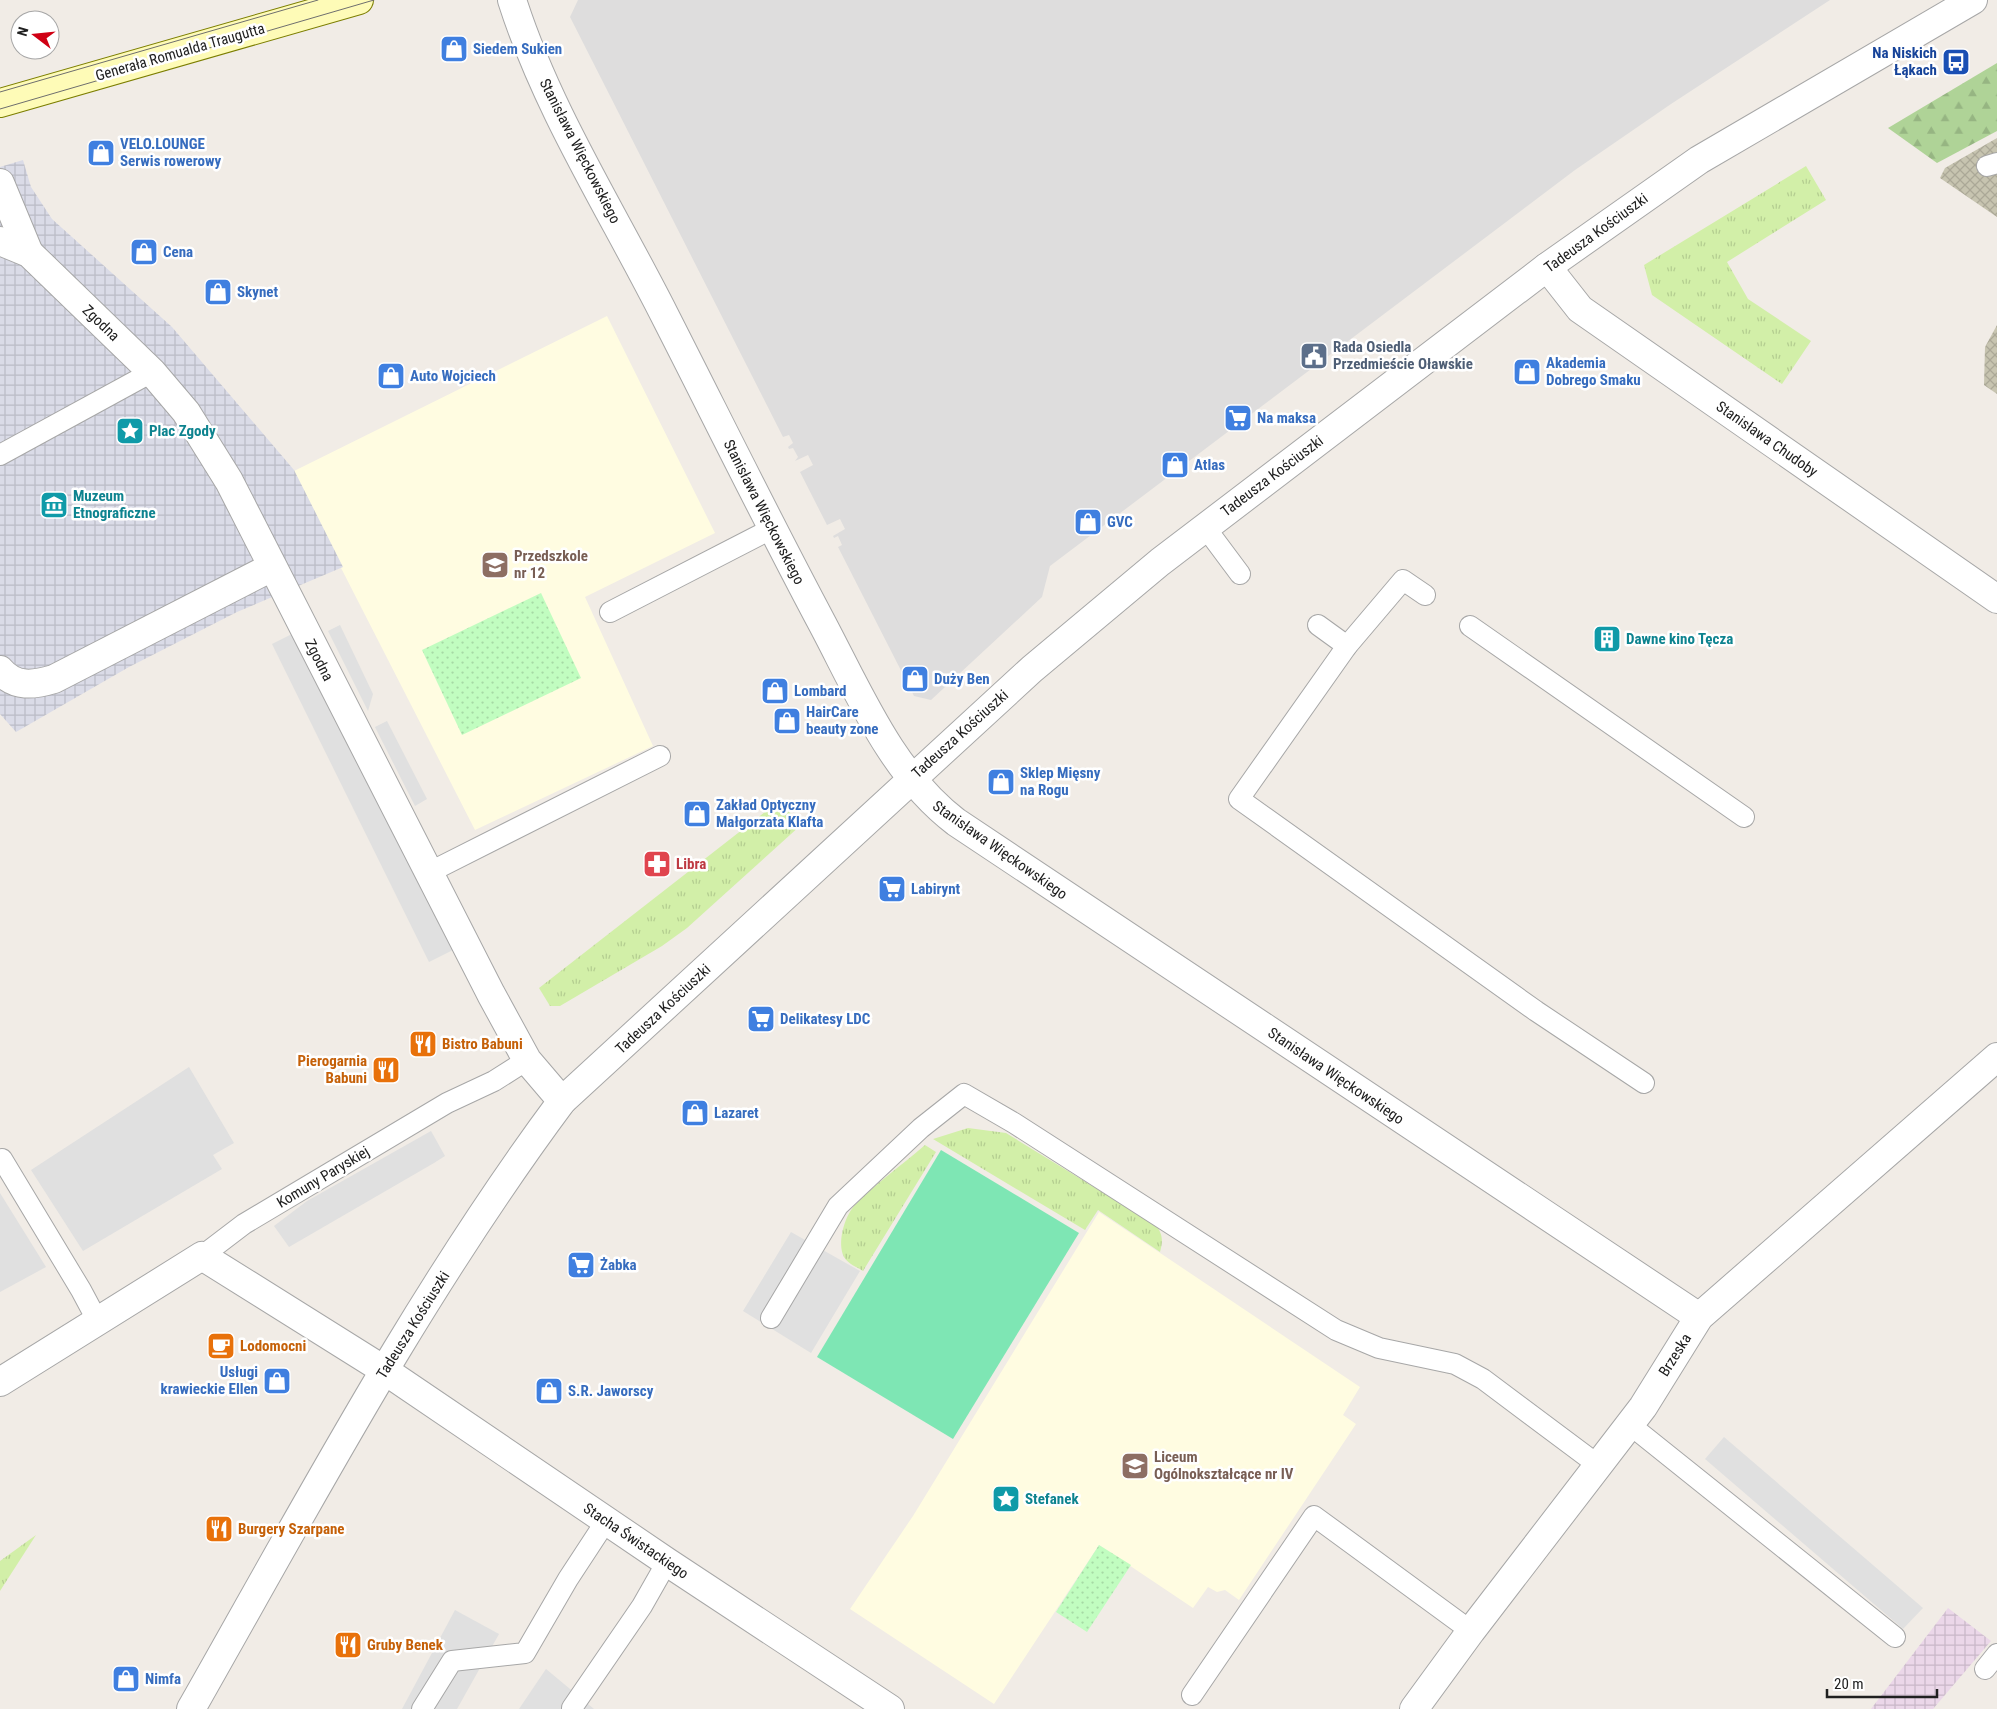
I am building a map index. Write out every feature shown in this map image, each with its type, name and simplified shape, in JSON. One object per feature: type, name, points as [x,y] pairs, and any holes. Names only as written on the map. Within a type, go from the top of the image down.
[{"type":"main road","name":"Generała Romualda Traugutta","points":[[0,103],[359,0]]},
{"type":"street","name":"Stanisława Więckowskiego","points":[[512,0],[530,53],[560,113],[878,730],[910,779],[927,798],[956,822],[1699,1317]]},
{"type":"street","points":[[1919,30],[1932,0]]},
{"type":"street","name":"Tadeusza Kościuszki","points":[[192,1709],[384,1370],[525,1153],[562,1101],[910,779],[1062,643],[1205,527],[1548,267],[1714,149],[1973,0]]},
{"type":"street","name":"Zgodna","points":[[0,183],[29,253]]},
{"type":"street","name":"Zgodna","points":[[0,241],[29,253],[152,372],[186,412],[229,481],[428,872],[527,1060],[562,1101]]},
{"type":"street","name":"Stanisława Chudoby","points":[[1548,267],[1580,308],[1997,600]]},
{"type":"street","points":[[0,670],[13,681],[27,685],[54,679],[272,567]]},
{"type":"street","name":"Brzeska","points":[[1414,1709],[1471,1631],[1642,1407],[1699,1317],[1997,1057]]},
{"type":"street","points":[[202,1256],[384,1370]]},
{"type":"street","name":"Komuny Paryskiej","points":[[0,1382],[202,1256]]},
{"type":"street","name":"Stacha Świstackiego","points":[[384,1370],[667,1562],[890,1709]]},
{"type":"lane","points":[[0,456],[152,372]]},
{"type":"lane","points":[[1205,527],[1240,574]]},
{"type":"lane","points":[[610,612],[773,528]]},
{"type":"lane","points":[[1425,595],[1403,580],[1347,646],[1240,799],[1536,1011],[1644,1083]]},
{"type":"lane","points":[[1318,625],[1347,646]]},
{"type":"lane","points":[[1470,626],[1744,817]]},
{"type":"lane","points":[[428,872],[660,756]]},
{"type":"lane","name":"Komuny Paryskiej","points":[[202,1256],[244,1224],[447,1103],[494,1081],[527,1060]]},
{"type":"lane","points":[[771,1318],[838,1206],[921,1128],[964,1094],[1014,1123],[1336,1330],[1380,1348],[1455,1364],[1483,1379],[1598,1465]]},
{"type":"lane","points":[[2,1159],[97,1320]]},
{"type":"lane","points":[[1629,1424],[1895,1637]]},
{"type":"lane","points":[[1192,1695],[1314,1516],[1471,1631]]},
{"type":"lane","points":[[422,1709],[452,1661],[525,1653],[568,1579],[606,1521]]},
{"type":"lane","points":[[572,1708],[642,1606],[667,1562]]},
{"type":"lane","points":[[1985,1669],[1997,1654]]},
{"type":"shaded area","points":[[578,0],[1830,0],[1671,104],[1575,170],[1050,566],[1042,597],[931,700],[914,696],[838,547],[842,545],[838,536],[834,538],[833,536],[845,529],[840,519],[827,525],[800,472],[813,465],[808,455],[795,461],[798,457],[793,448],[789,449],[788,447],[793,443],[789,435],[783,437],[570,17]]},
{"type":"shaded area","points":[[1997,138],[1997,217],[1940,178],[1945,168]]},
{"type":"shaded area","name":"Plac Zgody","points":[[23,160],[31,187],[52,219],[172,327],[294,470],[343,567],[237,612],[129,667],[16,732],[0,714],[0,167]]},
{"type":"shaded area","name":"Przedszkole nr 12","points":[[607,316],[715,533],[585,597],[653,746],[475,830],[292,472]]},
{"type":"shaded area","points":[[1997,325],[1997,394],[1984,385],[1985,347]]},
{"type":"shaded area","points":[[340,625],[373,694],[368,711],[328,631]]},
{"type":"shaded area","points":[[294,633],[453,950],[429,962],[272,644]]},
{"type":"shaded area","points":[[387,721],[427,799],[415,806],[375,727]]},
{"type":"shaded area","points":[[189,1067],[234,1143],[213,1155],[222,1169],[83,1251],[31,1170]]},
{"type":"shaded area","points":[[431,1131],[445,1156],[434,1163],[289,1247],[274,1226],[307,1201]]},
{"type":"shaded area","points":[[0,1193],[46,1267],[0,1292]]},
{"type":"shaded area","name":"Liceum Ogólnokształcące nr IV","points":[[1099,1212],[1360,1387],[1343,1415],[1356,1424],[1239,1600],[1225,1590],[1217,1592],[1208,1587],[1193,1608],[1099,1545],[994,1704],[850,1609],[913,1516]]},
{"type":"shaded area","points":[[791,1232],[860,1271],[811,1353],[743,1311]]},
{"type":"shaded area","points":[[1724,1437],[1923,1608],[1903,1629],[1705,1459]]},
{"type":"shaded area","points":[[1948,1608],[1991,1641],[1933,1709],[1871,1709]]},
{"type":"shaded area","points":[[455,1610],[499,1634],[457,1709],[402,1709]]},
{"type":"shaded area","points":[[546,1669],[594,1709],[519,1709]]},
{"type":"green space","points":[[1997,63],[1997,131],[1937,163],[1888,128]]},
{"type":"green space","points":[[1806,166],[1826,200],[1727,262],[1748,299],[1811,341],[1782,384],[1652,295],[1644,265]]},
{"type":"green space","points":[[541,593],[581,678],[462,735],[422,650]]},
{"type":"green space","points":[[779,801],[801,825],[687,928],[662,946],[560,1006],[550,1006],[539,988]]},
{"type":"green space","points":[[968,1128],[1006,1133],[1156,1225],[1162,1238],[1160,1252],[1098,1210],[1085,1230],[933,1139]]},
{"type":"green space","points":[[925,1145],[936,1152],[863,1271],[848,1262],[842,1251],[841,1238],[847,1217],[862,1198]]},
{"type":"green space","points":[[941,1150],[1079,1233],[953,1439],[817,1357]]},
{"type":"green space","points":[[36,1535],[0,1591],[0,1561]]},
{"type":"green space","points":[[1099,1545],[1131,1565],[1087,1632],[1056,1612]]},
{"type":"tram line","points":[[0,92],[318,0]]},
{"type":"tram line","points":[[0,109],[374,0]]},
{"type":"place","name":"Siedem Sukien","points":[[454,49]]},
{"type":"place","name":"Na Niskich Łąkach","points":[[1956,62]]},
{"type":"place","name":"VELO.LOUNGE Serwis rowerowy","points":[[101,153]]},
{"type":"place","name":"Cena","points":[[144,252]]},
{"type":"place","name":"Skynet","points":[[218,292]]},
{"type":"place","name":"Rada Osiedla Przedmieście Oławskie","points":[[1314,356]]},
{"type":"place","name":"Akademia Dobrego Smaku","points":[[1527,372]]},
{"type":"place","name":"Auto Wojciech","points":[[391,376]]},
{"type":"place","name":"Na maksa","points":[[1238,418]]},
{"type":"place","name":"Plac Zgody","points":[[130,431]]},
{"type":"place","name":"Atlas","points":[[1175,465]]},
{"type":"place","name":"Muzeum Etnograficzne","points":[[54,505]]},
{"type":"place","name":"GVC","points":[[1088,522]]},
{"type":"place","name":"Przedszkole nr 12","points":[[495,565]]},
{"type":"place","name":"Dawne kino Tęcza","points":[[1607,639]]},
{"type":"place","name":"Duży Ben","points":[[915,679]]},
{"type":"place","name":"Lombard","points":[[775,691]]},
{"type":"place","name":"HairCare beauty zone","points":[[787,721]]},
{"type":"place","name":"Sklep Mięsny na Rogu","points":[[1001,782]]},
{"type":"place","name":"Zakład Optyczny Małgorzata Klafta","points":[[697,814]]},
{"type":"place","name":"Libra","points":[[657,864]]},
{"type":"place","name":"Labirynt","points":[[892,889]]},
{"type":"place","name":"Delikatesy LDC","points":[[761,1019]]},
{"type":"place","name":"Bistro Babuni","points":[[423,1044]]},
{"type":"place","name":"Pierogarnia Babuni","points":[[386,1070]]},
{"type":"place","name":"Lazaret","points":[[695,1113]]},
{"type":"place","name":"Żabka","points":[[581,1265]]},
{"type":"place","name":"Lodomocni","points":[[221,1346]]},
{"type":"place","name":"Usługi krawieckie Ellen","points":[[277,1381]]},
{"type":"place","name":"S.R. Jaworscy","points":[[549,1391]]},
{"type":"place","name":"Liceum Ogólnokształcące nr IV","points":[[1135,1466]]},
{"type":"place","name":"Stefanek","points":[[1006,1499]]},
{"type":"place","name":"Burgery Szarpane","points":[[219,1529]]},
{"type":"place","name":"Gruby Benek","points":[[348,1645]]},
{"type":"place","name":"Nimfa","points":[[126,1679]]}]
